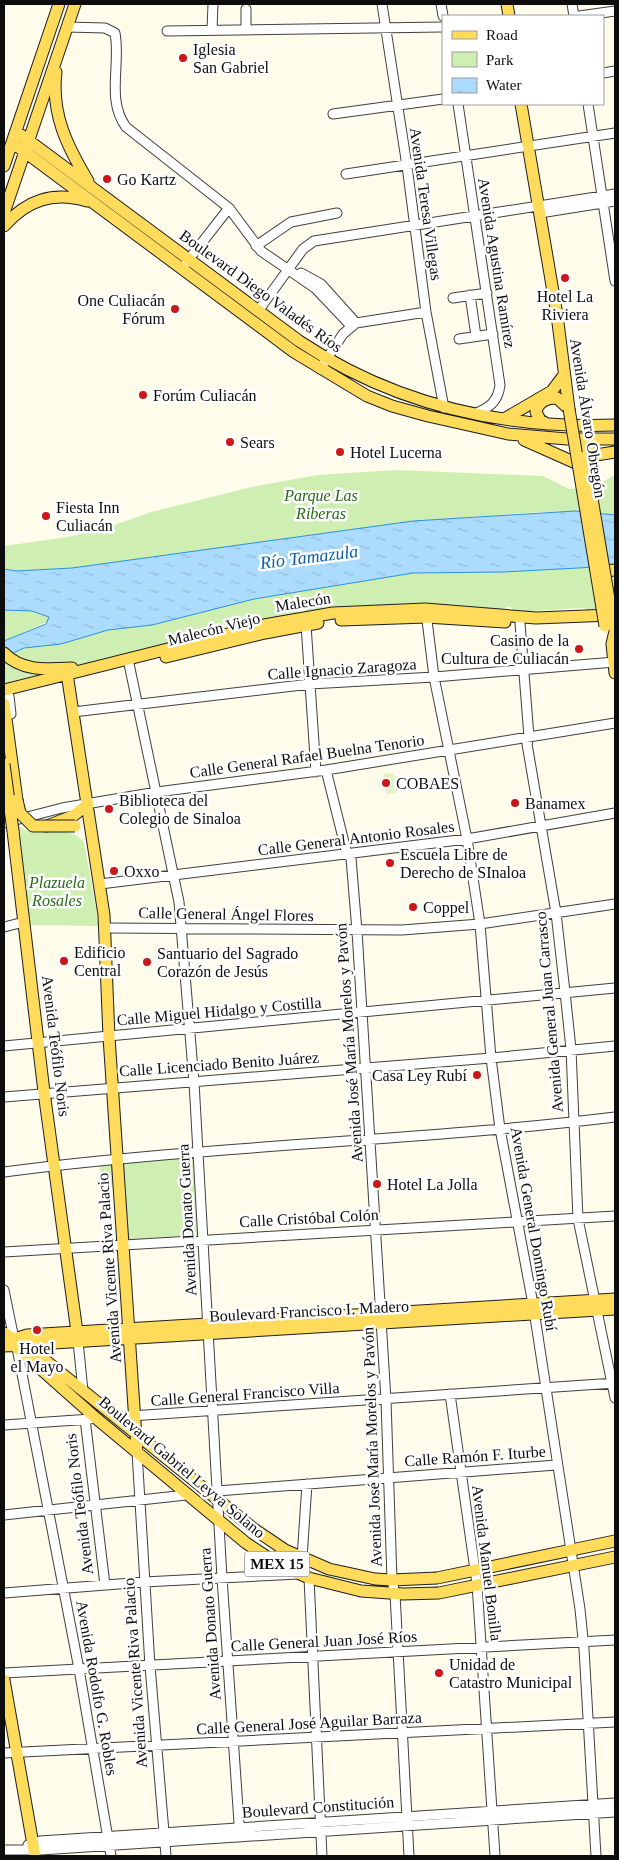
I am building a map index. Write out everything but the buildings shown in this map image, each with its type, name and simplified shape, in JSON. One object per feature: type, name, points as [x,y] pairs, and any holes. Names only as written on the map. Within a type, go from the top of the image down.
[{"type":"main road","points":[[4,166],[59,4]]},
{"type":"main road","points":[[4,213],[75,4]]},
{"type":"main road","points":[[59,52],[55,92],[60,127],[69,150],[91,187]]},
{"type":"main road","name":"Avenida Álvaro Obregón","points":[[521,105],[557,314],[564,375],[583,447],[610,570],[613,623],[608,640],[612,644],[615,666]]},
{"type":"main road","name":"Boulevard Diego Valadés Ríos","points":[[15,138],[28,139],[323,365],[367,396],[392,406],[445,421],[508,434],[559,438],[615,439]]},
{"type":"main road","name":"Boulevard Diego Valadés Ríos","points":[[15,138],[24,151],[91,202],[189,263],[258,311],[323,365],[394,392],[444,408],[504,419],[547,424],[615,426]]},
{"type":"main road","points":[[4,226],[25,206],[45,197],[68,196],[91,202]]},
{"type":"main road","name":"Avenida Álvaro Obregón","points":[[557,314],[563,333],[578,464],[601,599],[613,623]]},
{"type":"main road","points":[[504,419],[552,391],[564,375]]},
{"type":"main road","points":[[547,424],[540,420],[536,412],[537,406],[543,401],[557,398],[573,409]]},
{"type":"main road","points":[[508,434],[578,464]]},
{"type":"main road","points":[[583,447],[596,455],[615,452]]},
{"type":"main road","points":[[548,618],[590,610],[601,599]]},
{"type":"main road","name":"Malecón","points":[[5,697],[92,668],[129,662],[290,619],[362,611],[548,618],[613,623]]},
{"type":"main road","name":"Malecón Viejo","points":[[5,697],[129,662],[306,625],[426,613],[520,623],[560,625],[613,623]]},
{"type":"main road","points":[[4,653],[13,662],[23,666],[92,668]]},
{"type":"main road","name":"Avenida Vicente Riva Palacio","points":[[68,680],[100,884],[105,928],[109,1037],[119,1160],[137,1452]]},
{"type":"main road","points":[[5,697],[17,800],[20,813],[25,820],[33,826],[43,827],[74,821],[88,804]]},
{"type":"main road","name":"Avenida Teófilo Noris","points":[[4,764],[44,1092],[77,1337]]},
{"type":"main road","points":[[74,821],[88,836],[95,854]]},
{"type":"main road","name":"Boulevard Francisco I. Madero","points":[[4,1346],[15,1342],[77,1337],[598,1305],[615,1299]]},
{"type":"main road","name":"Boulevard Francisco I. Madero","points":[[598,1305],[615,1310]]},
{"type":"main road","name":"Boulevard Gabriel Leyva Solano","points":[[15,1342],[83,1390],[218,1495],[254,1529],[285,1550],[351,1575],[392,1580],[437,1578],[615,1541]]},
{"type":"main road","name":"Boulevard Gabriel Leyva Solano","points":[[15,1342],[91,1419],[137,1452],[186,1495],[262,1555],[304,1576],[347,1589],[395,1594],[439,1593],[615,1557]]},
{"type":"main road","points":[[4,1680],[32,1849]]},
{"type":"street","points":[[212,30],[213,4]]},
{"type":"street","name":"Avenida Teresa Villegas","points":[[382,4],[384,28],[407,166],[426,312],[444,408]]},
{"type":"street","points":[[246,9],[246,30]]},
{"type":"street","points":[[586,15],[615,11]]},
{"type":"street","points":[[67,27],[106,28],[115,33],[115,89],[119,114],[126,127],[228,208],[241,221],[256,246],[314,288],[353,324]]},
{"type":"street","points":[[167,31],[442,28]]},
{"type":"street","points":[[333,114],[442,99]]},
{"type":"street","name":"Avenida Agustina Ramírez","points":[[458,105],[500,385],[498,394],[489,407],[474,414]]},
{"type":"street","points":[[588,105],[615,281]]},
{"type":"street","points":[[346,174],[615,133]]},
{"type":"street","points":[[258,311],[287,267],[306,245],[314,241],[475,216],[539,209],[603,199],[615,194]]},
{"type":"street","points":[[603,199],[615,201]]},
{"type":"street","points":[[189,263],[228,208]]},
{"type":"street","points":[[256,246],[291,222],[337,213]]},
{"type":"street","points":[[453,298],[487,293]]},
{"type":"street","points":[[470,295],[476,336]]},
{"type":"street","points":[[323,365],[343,334],[353,324],[426,312]]},
{"type":"street","points":[[459,338],[493,334]]},
{"type":"street","name":"Avenida General Domingo Rubí","points":[[426,613],[434,677],[467,839],[480,924],[491,1058],[500,1129],[516,1223],[534,1309],[584,1642],[596,1856]]},
{"type":"street","name":"Avenida General Juan Carrasco","points":[[520,623],[529,737],[527,744],[556,913],[566,992],[571,1049],[578,1219],[598,1305],[614,1383],[615,1398]]},
{"type":"street","points":[[306,625],[316,772]]},
{"type":"street","name":"Avenida Donato Guerra","points":[[129,662],[175,874],[181,928],[194,1082],[222,1578],[239,1832]]},
{"type":"street","name":"Calle Ignacio Zaragoza","points":[[73,712],[310,684],[434,677],[524,669],[615,666]]},
{"type":"street","points":[[5,697],[21,800],[24,809],[32,815]]},
{"type":"street","name":"Calle General Rafael Buelna Tenorio","points":[[4,823],[32,815],[157,792],[316,772],[615,723]]},
{"type":"street","name":"Avenida José María Morelos y Pavón","points":[[326,770],[348,854],[351,858],[357,931],[386,1400],[392,1580],[395,1594],[409,1856]]},
{"type":"street","points":[[4,799],[4,816]]},
{"type":"street","name":"Calle General Antonio Rosales","points":[[100,884],[467,839],[540,825],[615,814]]},
{"type":"street","name":"Calle General Ángel Flores","points":[[105,928],[402,930],[480,924],[615,904]]},
{"type":"street","points":[[4,927],[24,922]]},
{"type":"street","name":"Calle Miguel Hidalgo y Costilla","points":[[4,1046],[190,1030],[487,999],[615,988]]},
{"type":"street","name":"Calle Licenciado Benito Juárez","points":[[4,1097],[44,1092],[194,1082],[615,1046]]},
{"type":"street","points":[[4,1172],[198,1153],[500,1129],[615,1117]]},
{"type":"street","name":"Calle Cristóbal Colón","points":[[4,1252],[615,1216]]},
{"type":"street","name":"Avenida Rodolfo G. Robles","points":[[4,1290],[32,1423],[79,1669],[111,1856]]},
{"type":"street","points":[[77,1337],[83,1390]]},
{"type":"street","name":"Calle General Francisco Villa","points":[[116,1417],[213,1412],[614,1383]]},
{"type":"street","name":"Avenida Manuel Bonilla","points":[[450,1394],[477,1584],[483,1648],[495,1856]]},
{"type":"street","points":[[4,1425],[91,1419]]},
{"type":"street","name":"Avenida Teófilo Noris","points":[[91,1419],[95,1506],[105,1585]]},
{"type":"street","name":"Avenida Vicente Riva Palacio","points":[[137,1452],[150,1666],[166,1856]]},
{"type":"street","name":"Calle Ramón F. Iturbe","points":[[218,1495],[307,1484],[556,1465]]},
{"type":"street","points":[[302,1558],[307,1484]]},
{"type":"street","points":[[4,1516],[186,1495]]},
{"type":"street","points":[[4,1593],[144,1582],[304,1576],[313,1657],[322,1856]]},
{"type":"street","name":"Calle General Juan José Ríos","points":[[4,1673],[615,1640]]},
{"type":"street","name":"Calle General José Aguilar Barraza","points":[[4,1753],[615,1722]]},
{"type":"street","name":"Boulevard Constitución","points":[[593,1809],[615,1803]]},
{"type":"street","name":"Boulevard Constitución","points":[[4,1850],[108,1841],[492,1815],[593,1809],[615,1812]]},
{"type":"green space","name":"Parque Las Riberas","points":[[395,470],[543,476],[569,489],[593,487],[615,475],[615,515],[562,512],[475,517],[324,533],[72,568],[16,571],[4,569],[4,546],[68,537],[109,527],[151,512],[256,486],[318,475]]},
{"type":"green space","points":[[615,566],[615,612],[589,615],[585,608],[513,612],[512,608],[508,606],[503,610],[306,613],[301,608],[297,610],[297,614],[233,628],[227,623],[223,626],[223,631],[4,683],[4,657],[24,648],[61,644],[108,630],[152,625],[254,599],[413,573],[504,572]]},
{"type":"green space","points":[[4,610],[32,611],[49,616],[49,621],[4,641]]},
{"type":"green space","points":[[394,773],[397,793],[386,794],[383,774]]},
{"type":"green space","name":"Plazuela Rosales","points":[[19,826],[27,831],[67,832],[76,835],[84,842],[99,926],[27,925],[15,828]]},
{"type":"green space","points":[[196,1156],[200,1235],[128,1240],[120,1162]]},
{"type":"green space","points":[[114,1163],[119,1186],[102,1187],[100,1164]]},
{"type":"water","name":"Río Tamazula","points":[[575,511],[615,515],[615,566],[504,572],[413,573],[254,599],[152,625],[108,630],[61,644],[24,648],[4,657],[4,641],[46,624],[49,617],[32,611],[4,610],[4,569],[16,571],[72,568],[413,521]]},
{"type":"place","name":"Iglesia San Gabriel","points":[[183,58]]},
{"type":"place","name":"Go Kartz","points":[[107,179]]},
{"type":"place","name":"Hotel La Riviera","points":[[565,278]]},
{"type":"place","name":"One Culiacán Fórum","points":[[175,309]]},
{"type":"place","name":"Forúm Culiacán","points":[[143,395]]},
{"type":"place","name":"Sears","points":[[230,442]]},
{"type":"place","name":"Hotel Lucerna","points":[[340,452]]},
{"type":"place","name":"Fiesta Inn Culiacán","points":[[46,516]]},
{"type":"place","name":"Casino de la Cultura de Culiacán","points":[[579,649]]},
{"type":"place","name":"COBAES","points":[[386,783]]},
{"type":"place","name":"Banamex","points":[[515,803]]},
{"type":"place","name":"Biblioteca del Colegio de Sinaloa","points":[[109,809]]},
{"type":"place","name":"Escuela Libre de Derecho de SInaloa","points":[[390,863]]},
{"type":"place","name":"Oxxo","points":[[114,871]]},
{"type":"place","name":"Coppel","points":[[413,907]]},
{"type":"place","name":"Edificio Central","points":[[64,961]]},
{"type":"place","name":"Santuario del Sagrado Corazón de Jesús","points":[[147,962]]},
{"type":"place","name":"Casa Ley Rubí","points":[[477,1075]]},
{"type":"place","name":"Hotel La Jolla","points":[[377,1184]]},
{"type":"place","name":"Hotel el Mayo","points":[[37,1330]]},
{"type":"place","name":"Unidad de Catastro Municipal","points":[[439,1673]]}]
